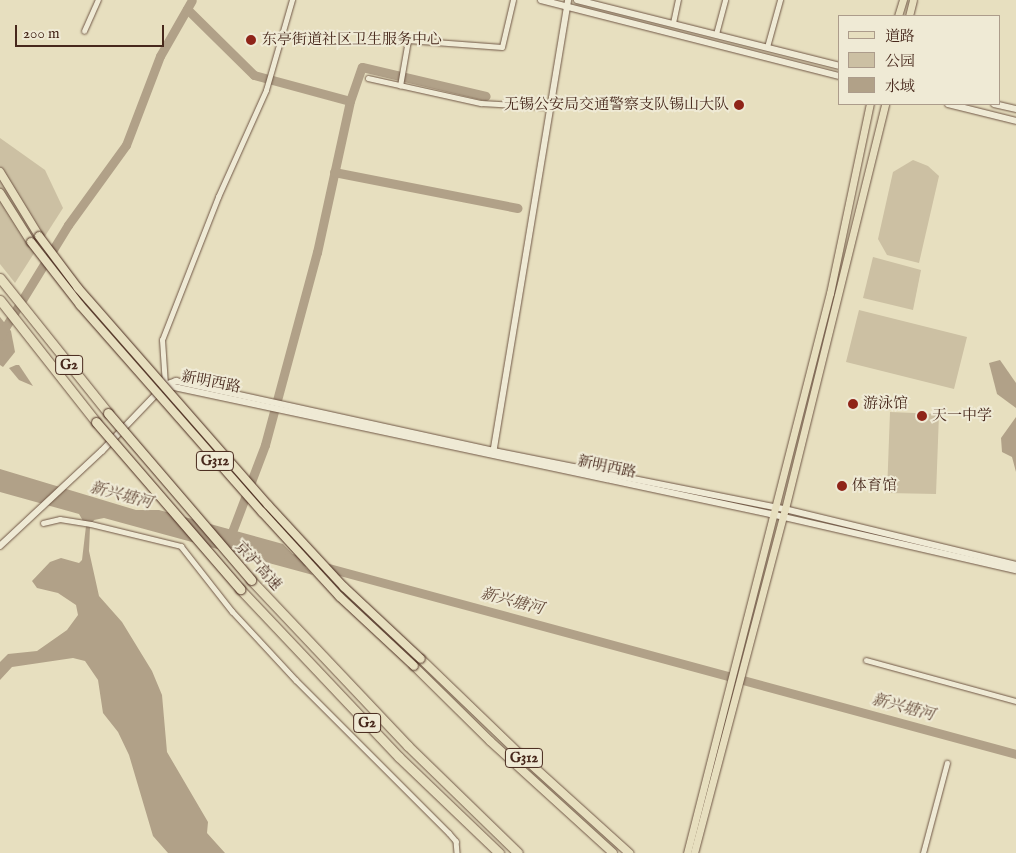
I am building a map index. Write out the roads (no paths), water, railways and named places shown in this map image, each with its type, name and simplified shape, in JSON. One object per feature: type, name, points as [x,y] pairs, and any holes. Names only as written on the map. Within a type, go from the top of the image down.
[{"type":"highway","name":"G312","points":[[0,172],[39,236],[78,288],[268,505],[344,587],[524,758],[630,853]]},
{"type":"highway","name":"G312","points":[[0,193],[31,242],[80,305],[262,512],[340,597],[490,741],[613,853]]},
{"type":"highway","name":"京沪高速","points":[[0,278],[108,413],[251,580],[408,746],[518,853]]},
{"type":"highway","name":"京沪高速","points":[[0,301],[96,422],[240,589],[399,756],[499,853]]},
{"type":"main road","points":[[541,0],[568,3],[838,75]]},
{"type":"main road","points":[[577,0],[838,65]]},
{"type":"main road","points":[[898,15],[903,0]]},
{"type":"main road","points":[[909,15],[913,0]]},
{"type":"main road","points":[[687,853],[773,510],[830,293],[870,105]]},
{"type":"main road","points":[[694,853],[784,513],[886,105]]},
{"type":"main road","points":[[952,105],[1016,121]]},
{"type":"main road","points":[[998,105],[1016,109]]},
{"type":"street","points":[[84,30],[98,0]]},
{"type":"street","points":[[0,546],[39,507],[102,451],[165,385],[162,340],[218,197],[266,90],[274,69],[292,0]]},
{"type":"street","points":[[400,85],[408,40],[502,47],[513,0]]},
{"type":"street","points":[[673,23],[678,0]]},
{"type":"street","points":[[716,34],[725,0]]},
{"type":"street","points":[[767,47],[780,0]]},
{"type":"street","points":[[493,453],[568,3]]},
{"type":"street","points":[[368,78],[481,103],[551,107]]},
{"type":"street","name":"新明西路","points":[[165,385],[773,510],[1016,570]]},
{"type":"street","name":"新明西路","points":[[784,513],[1016,565]]},
{"type":"street","points":[[43,524],[60,519],[91,524],[181,546],[232,611],[296,680],[449,833],[456,841],[457,853]]},
{"type":"street","points":[[866,660],[1016,700]]},
{"type":"street","points":[[923,853],[947,763]]},
{"type":"water","points":[[0,317],[11,331],[15,352],[3,367],[0,365]]},
{"type":"water","points":[[1000,360],[1016,383],[1016,408],[997,394],[989,363]]},
{"type":"water","points":[[19,365],[33,386],[19,380],[9,368]]},
{"type":"water","points":[[1016,417],[1016,472],[1012,457],[1002,452],[1001,438]]},
{"type":"water","points":[[0,469],[136,510],[159,510],[283,544],[313,575],[104,518],[94,520],[90,527],[89,551],[99,596],[122,622],[152,671],[162,695],[167,752],[208,822],[207,833],[225,853],[168,853],[153,836],[129,755],[118,732],[103,713],[98,680],[85,661],[73,658],[12,667],[0,680],[0,662],[8,654],[37,651],[67,630],[78,615],[76,605],[58,593],[37,588],[32,581],[50,562],[61,558],[79,563],[82,560],[86,526],[79,514],[0,492]]},
{"type":"waterway","points":[[0,336],[68,225],[126,145],[160,56],[192,0]]},
{"type":"waterway","points":[[187,9],[254,75],[350,101],[317,252],[265,445],[229,540]]},
{"type":"waterway","points":[[350,101],[362,67],[486,96]]},
{"type":"waterway","points":[[334,172],[518,208]]},
{"type":"waterway","name":"新兴塘河","points":[[288,557],[1016,754]]},
{"type":"place","name":"东亭街道社区卫生服务中心","points":[[251,40]]},
{"type":"place","name":"无锡公安局交通警察支队锡山大队","points":[[739,105]]},
{"type":"place","name":"游泳馆","points":[[853,404]]},
{"type":"place","name":"天一中学","points":[[922,416]]},
{"type":"place","name":"体育馆","points":[[842,486]]}]
